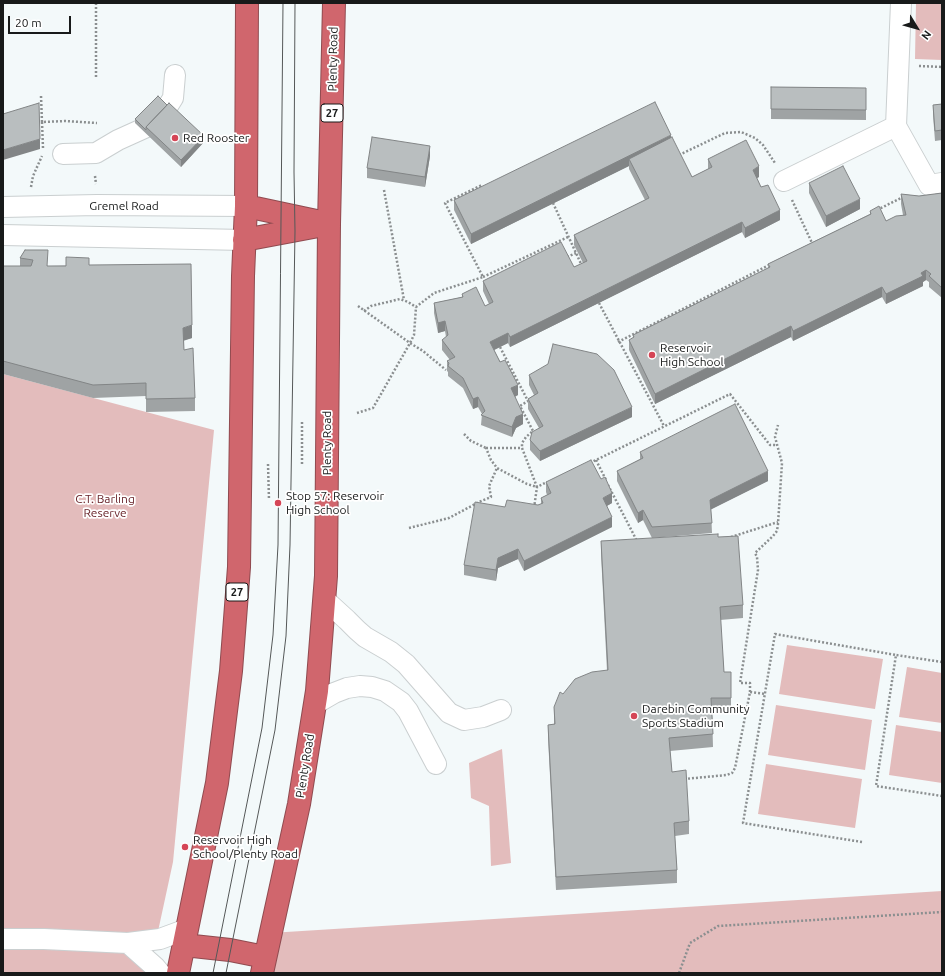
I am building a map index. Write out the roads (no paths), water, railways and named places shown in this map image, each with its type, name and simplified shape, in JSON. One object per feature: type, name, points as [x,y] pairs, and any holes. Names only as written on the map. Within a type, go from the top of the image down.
[{"type":"highway","name":"27","points":[[178,973],[217,783],[231,671],[239,568],[244,240],[246,206],[247,3]]},
{"type":"highway","name":"Plenty Road","points":[[264,965],[299,804],[315,704],[326,576],[329,224],[334,3]]},
{"type":"highway","points":[[246,206],[329,224]]},
{"type":"highway","points":[[244,240],[329,224]]},
{"type":"highway","points":[[186,937],[230,950],[264,965]]},
{"type":"street","points":[[901,3],[896,126],[936,184]]},
{"type":"street","points":[[63,154],[96,153],[118,140],[149,126],[162,117],[173,98],[175,75]]},
{"type":"street","points":[[784,181],[896,126]]},
{"type":"street","name":"Gremel Road","points":[[3,207],[97,205],[246,206]]},
{"type":"street","points":[[3,235],[244,240]]},
{"type":"street","points":[[324,599],[365,636],[399,658],[420,679],[449,713],[464,720],[483,717],[501,710]]},
{"type":"street","points":[[315,704],[334,693],[347,688],[360,686],[372,687],[385,691],[401,702],[408,711],[436,764]]},
{"type":"street","points":[[3,939],[44,939],[128,943],[160,938],[186,937]]},
{"type":"street","points":[[128,943],[160,973]]},
{"type":"tram line","points":[[213,973],[262,728],[273,635],[278,545],[283,3]]},
{"type":"tram line","points":[[226,973],[275,730],[286,636],[290,545],[295,231],[295,3]]},
{"type":"place","name":"Red Rooster","points":[[175,138]]},
{"type":"place","name":"Reservoir High School","points":[[652,355]]},
{"type":"place","name":"Stop 57: Reservoir High School","points":[[278,503]]},
{"type":"place","name":"Darebin Community Sports Stadium","points":[[634,716]]},
{"type":"place","name":"Reservoir High School/Plenty Road","points":[[185,847]]},
{"type":"park label","name":"C.T. Barling Reserve","points":[[105,506]]}]
